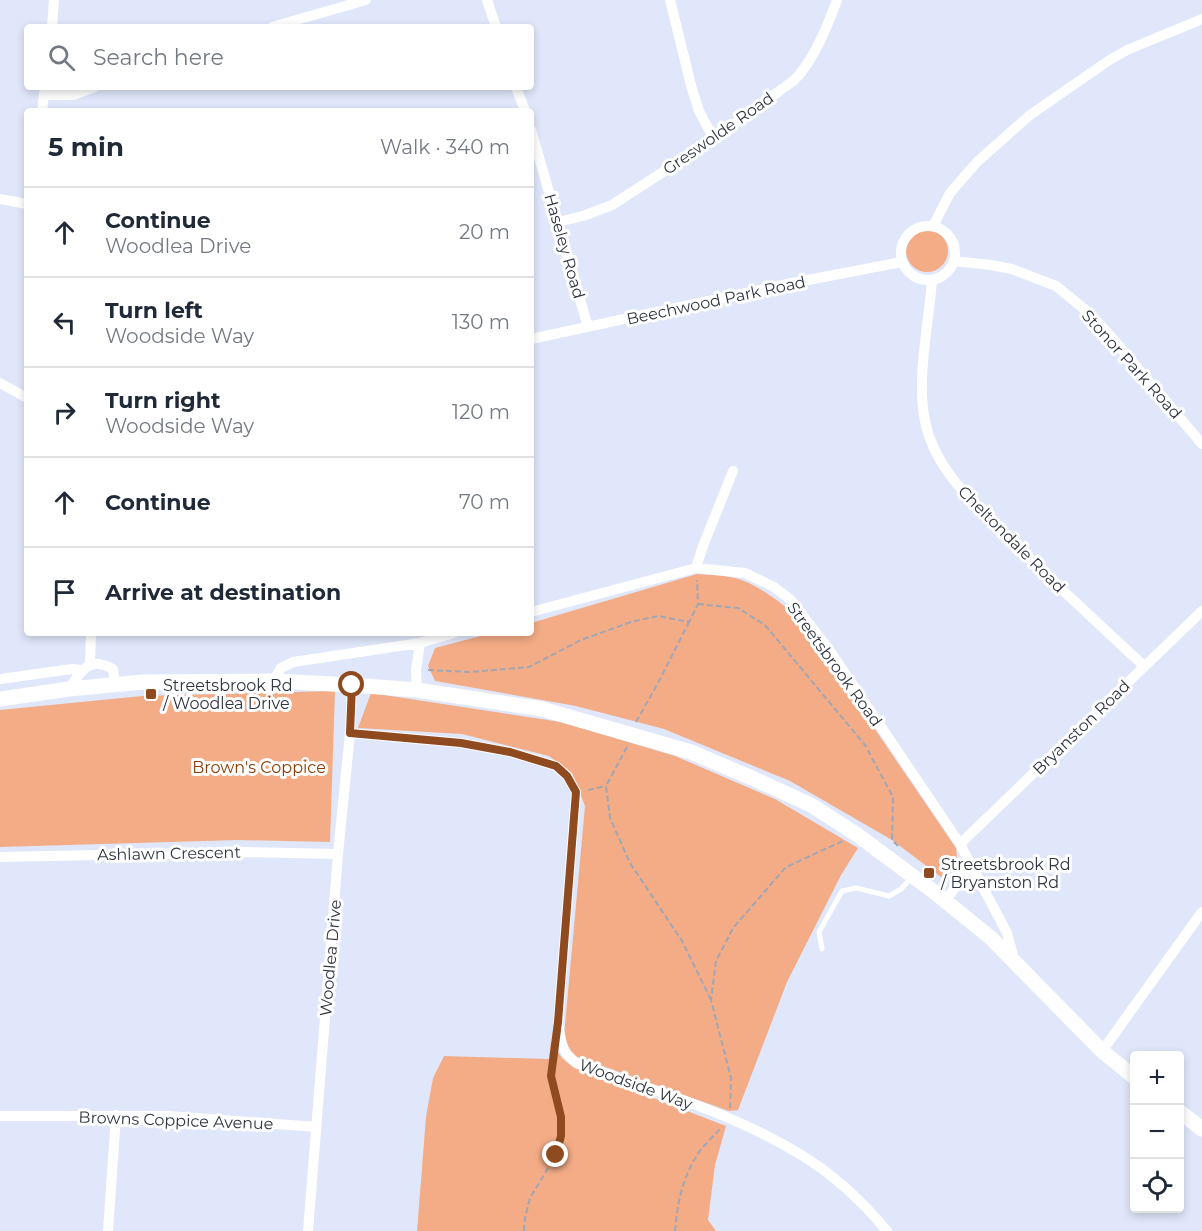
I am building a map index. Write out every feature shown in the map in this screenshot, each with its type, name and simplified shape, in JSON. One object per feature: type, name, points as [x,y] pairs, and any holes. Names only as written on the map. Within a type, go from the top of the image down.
[{"type":"main road","name":"Streetsbrook Road","points":[[0,699],[142,682],[273,681],[352,685],[417,690],[542,709],[691,752],[811,806],[856,834],[913,875],[991,938],[1102,1051],[1130,1074]]},
{"type":"main road","points":[[1184,1116],[1202,1130]]},
{"type":"street","points":[[52,24],[54,0]]},
{"type":"street","points":[[282,24],[366,0]]},
{"type":"street","points":[[486,0],[495,24]]},
{"type":"street","points":[[670,0],[699,111],[714,139]]},
{"type":"street","name":"Greswolde Road","points":[[558,222],[612,205],[714,139],[799,76],[824,33],[837,0]]},
{"type":"street","points":[[933,226],[950,193],[977,162],[1030,115],[1108,61],[1128,50],[1202,19]]},
{"type":"street","points":[[42,108],[45,91],[62,96],[86,90]]},
{"type":"street","points":[[517,90],[524,108]]},
{"type":"street","name":"Haseley Road","points":[[534,140],[588,327]]},
{"type":"street","points":[[0,200],[24,204]]},
{"type":"street","points":[[933,226],[951,239],[954,246],[954,261],[943,276],[932,280],[922,280],[913,277],[906,270],[902,262],[901,248],[907,235],[919,227],[933,226]]},
{"type":"street","name":"Stonor Park Road","points":[[954,261],[1012,269],[1056,286],[1088,312],[1108,333],[1202,444]]},
{"type":"street","name":"Beechwood Park Road","points":[[534,338],[902,262]]},
{"type":"street","name":"Cheltondale Road","points":[[932,280],[922,375],[922,398],[925,424],[938,458],[960,489],[1144,666]]},
{"type":"street","points":[[0,383],[24,396]]},
{"type":"street","points":[[696,568],[733,471]]},
{"type":"street","name":"Streetsbrook Road","points":[[534,611],[696,568],[745,573],[774,587],[791,600],[830,651],[960,844],[1007,933],[1015,962]]},
{"type":"street","name":"Bryanston Road","points":[[960,844],[1202,611]]},
{"type":"street","points":[[69,689],[85,667],[90,636]]},
{"type":"street","points":[[273,681],[280,668],[293,662],[420,643],[444,636]]},
{"type":"street","points":[[417,690],[416,670],[420,643]]},
{"type":"street","points":[[0,679],[104,664],[113,669],[115,684]]},
{"type":"street","name":"Woodlea Drive","points":[[308,1231],[350,733],[352,685]]},
{"type":"street","points":[[350,733],[461,743],[510,752],[556,766],[567,776],[576,792]]},
{"type":"street","name":"Woodside Way","points":[[576,792],[558,1022],[561,1044],[570,1059],[578,1064],[730,1118],[771,1138],[800,1154],[844,1186],[887,1231]]},
{"type":"street","name":"Ashlawn Crescent","points":[[0,857],[245,852],[338,854]]},
{"type":"street","points":[[945,900],[971,866]]},
{"type":"street","points":[[1102,1051],[1202,912]]},
{"type":"street","points":[[108,1231],[116,1115]]},
{"type":"street","name":"Browns Coppice Avenue","points":[[0,1116],[169,1116],[316,1127]]},
{"type":"lane","points":[[822,949],[819,932],[842,891],[856,888],[889,896],[901,889],[913,875]]},
{"type":"path","points":[[675,1231],[677,1213],[688,1171],[696,1156],[730,1118],[731,1078],[711,1000],[682,941],[630,863],[610,818],[606,786],[633,735],[637,719],[698,604],[696,568]]},
{"type":"path","points":[[698,604],[738,608],[765,625],[865,745],[893,797],[892,840],[899,848]]},
{"type":"path","points":[[416,670],[470,672],[529,667],[581,640],[631,622],[658,616],[689,622]]},
{"type":"path","points":[[576,792],[606,786]]},
{"type":"path","points":[[711,1000],[716,961],[733,928],[786,867],[856,834]]},
{"type":"path","points":[[524,1231],[530,1198],[556,1155],[561,1136],[561,1117],[551,1076],[554,1054]]},
{"type":"green space","points":[[927,230],[942,236],[948,251],[942,266],[927,272],[912,266],[906,251],[912,236]]},
{"type":"green space","points":[[697,574],[726,576],[752,584],[799,618],[956,848],[957,857],[945,880],[892,840],[790,781],[664,729],[576,706],[435,681],[428,666],[435,648],[481,636],[534,636],[534,622]]},
{"type":"green space","name":"Brown's Coppice","points":[[335,691],[330,842],[238,840],[0,847],[0,710],[142,696]]},
{"type":"green space","points":[[371,693],[561,722],[675,756],[775,799],[858,848],[841,875],[787,982],[738,1110],[729,1111],[577,1057],[569,1050],[564,1036],[585,806],[572,773],[549,756],[462,734],[358,728]]},
{"type":"green space","points":[[551,1041],[562,1058],[573,1067],[726,1126],[715,1165],[708,1220],[716,1231],[417,1231],[426,1117],[433,1078],[444,1056],[549,1059]]},
{"type":"place","name":"Streetsbrook Rd / Woodlea Drive","points":[[151,694]]},
{"type":"place","name":"Streetsbrook Rd / Bryanston Rd","points":[[929,873]]},
{"type":"route","points":[[352,685],[350,733],[461,743],[510,752],[556,766],[567,776],[576,792],[558,1022],[551,1076],[561,1117],[561,1136],[556,1155]]}]
